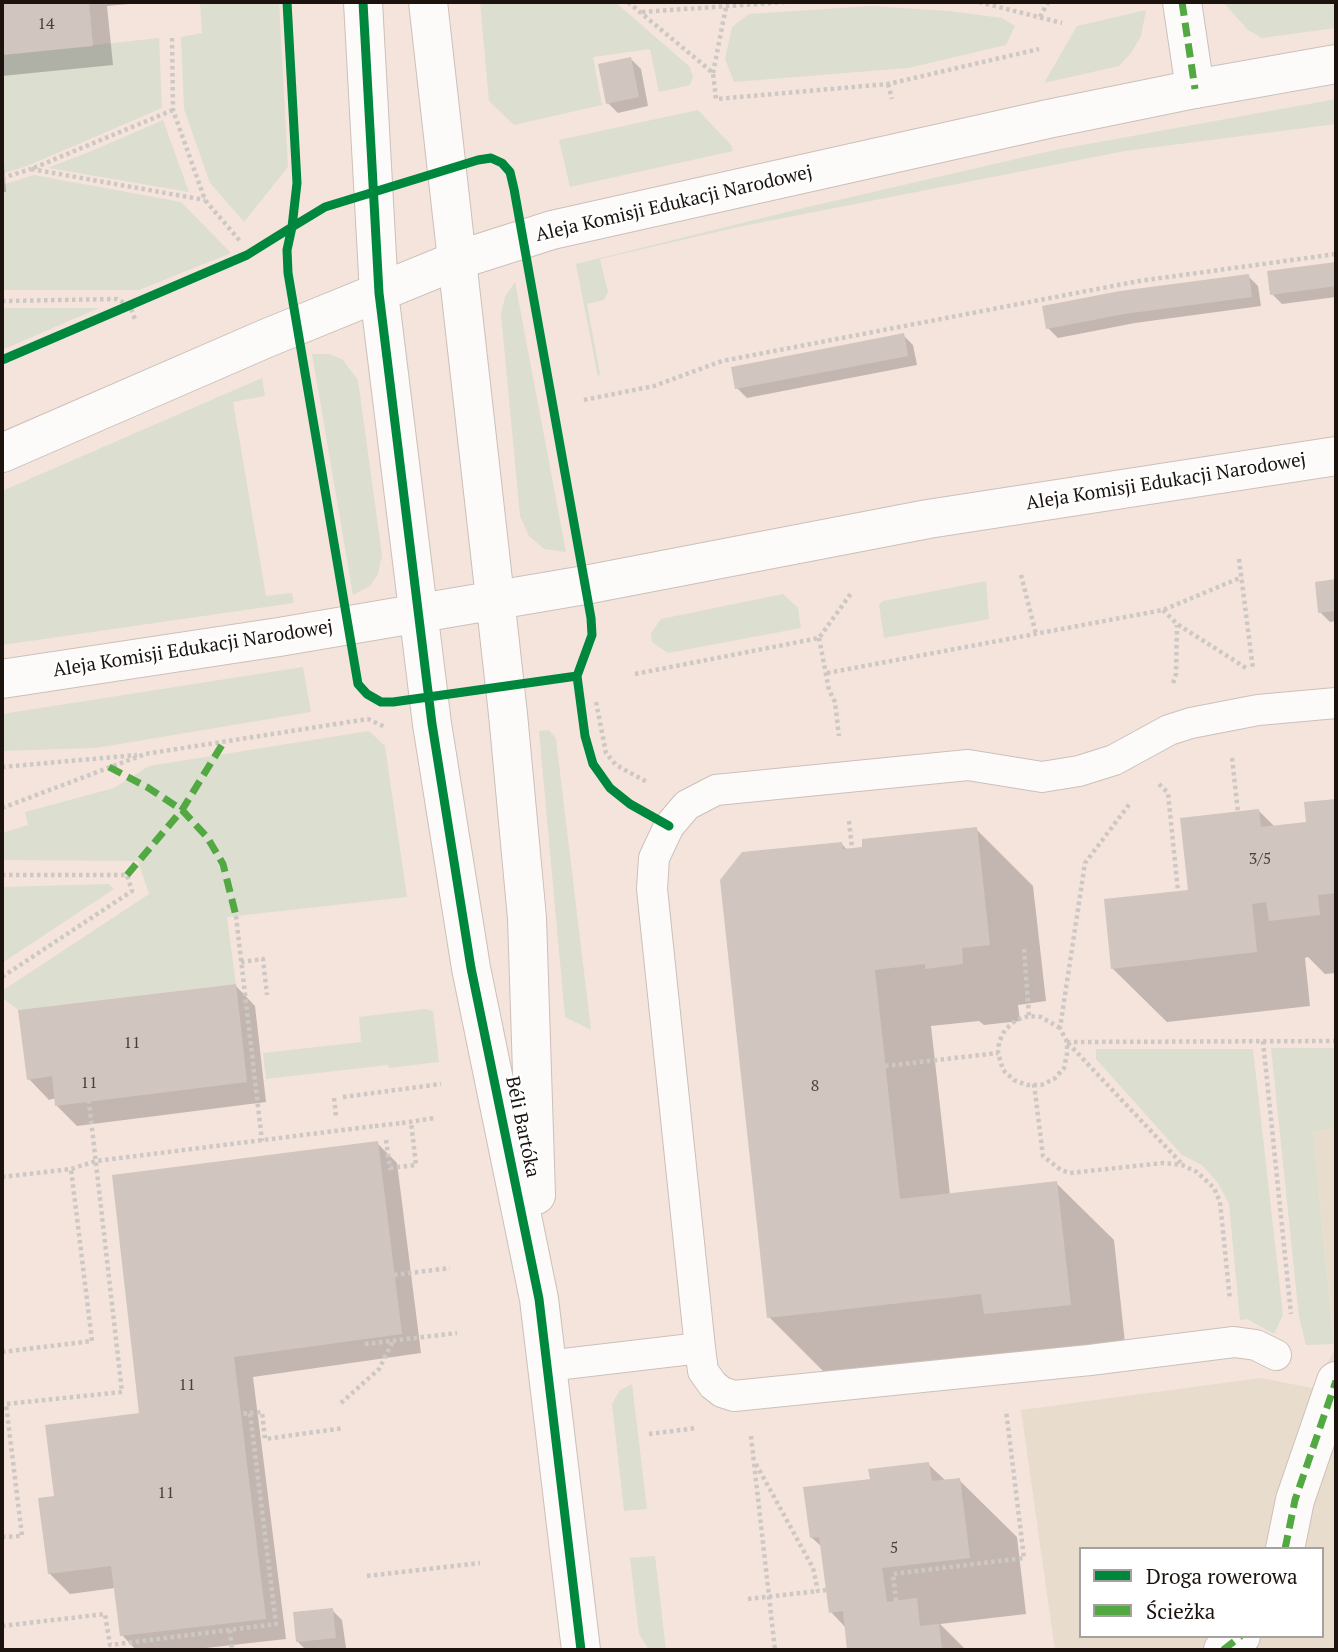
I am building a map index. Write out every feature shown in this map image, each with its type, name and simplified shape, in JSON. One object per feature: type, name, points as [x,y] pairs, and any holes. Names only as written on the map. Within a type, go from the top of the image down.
[{"type":"street","name":"Béli Bartóka","points":[[363,2],[379,293],[432,724],[471,968],[539,1299],[580,1650]]},
{"type":"street","name":"Béli Bartóka","points":[[428,2],[495,600],[527,918],[539,1299]]},
{"type":"street","points":[[1182,2],[1195,89]]},
{"type":"street","name":"Aleja Komisji Edukacji Narodowej","points":[[2,453],[458,260],[552,230],[1035,121],[1336,64]]},
{"type":"street","name":"Aleja Komisji Edukacji Narodowej","points":[[2,679],[617,580],[928,519],[1336,456]]},
{"type":"street","points":[[1285,1547],[1296,1500],[1336,1381]]},
{"type":"street","points":[[1223,1650],[1238,1638]]},
{"type":"lane","points":[[1276,1355],[1256,1345],[1234,1342],[1090,1360],[734,1396],[713,1385],[703,1371],[700,1349],[652,889],[654,858],[669,826],[687,805],[716,790],[968,765],[1042,777],[1079,771],[1114,760],[1159,735],[1191,723],[1258,710],[1336,703]]},
{"type":"lane","points":[[547,1366],[700,1349]]},
{"type":"path","points":[[628,2],[713,73]]},
{"type":"path","points":[[640,12],[787,2]]},
{"type":"path","points":[[979,2],[1062,23]]},
{"type":"path","points":[[1040,17],[1048,2]]},
{"type":"path","points":[[728,4],[713,73],[716,99],[888,83],[1039,49]]},
{"type":"path","points":[[172,38],[173,110],[205,200],[240,241]]},
{"type":"path","points":[[888,83],[892,99]]},
{"type":"path","points":[[2,178],[31,169],[173,110]]},
{"type":"path","points":[[31,169],[205,200]]},
{"type":"path","points":[[584,400],[654,386],[735,358],[1139,281],[1336,254]]},
{"type":"path","points":[[2,301],[117,299],[130,306],[136,323]]},
{"type":"path","points":[[117,311],[142,301]]},
{"type":"path","points":[[1163,611],[1177,624],[1253,672],[1239,559]]},
{"type":"path","points":[[1021,575],[1036,634]]},
{"type":"path","points":[[827,673],[1163,611],[1242,578]]},
{"type":"path","points":[[635,674],[819,638],[852,592]]},
{"type":"path","points":[[1060,1028],[1085,863],[1151,775],[1176,674],[1177,624]]},
{"type":"path","points":[[819,638],[829,690],[835,702],[844,777]]},
{"type":"path","points":[[596,702],[606,752],[616,765],[687,805]]},
{"type":"path","points":[[2,767],[145,754],[368,719],[392,729]]},
{"type":"path","points":[[1230,748],[1238,811]]},
{"type":"path","points":[[2,808],[145,754]]},
{"type":"path","points":[[1151,775],[1168,793],[1178,891]]},
{"type":"path","points":[[2,875],[127,875],[132,891],[2,977]]},
{"type":"path","points":[[236,916],[262,1141]]},
{"type":"path","points":[[1024,949],[1029,1016]]},
{"type":"path","points":[[241,962],[263,959],[267,995]]},
{"type":"path","points":[[1067,1042],[1064,1068],[1054,1079],[1041,1085],[1027,1085],[1014,1080],[1003,1070],[998,1053],[999,1042],[1005,1030],[1016,1020],[1029,1016],[1041,1017],[1060,1028],[1067,1042],[1182,1165]]},
{"type":"path","points":[[1067,1042],[1336,1041]]},
{"type":"path","points":[[885,1066],[998,1053]]},
{"type":"path","points":[[342,1097],[441,1084]]},
{"type":"path","points":[[1034,1084],[1043,1156],[1061,1170],[1070,1172],[1163,1163],[1182,1165],[1197,1172],[1214,1188],[1220,1202],[1234,1342]]},
{"type":"path","points":[[334,1098],[336,1116]]},
{"type":"path","points":[[2,1538],[22,1536],[6,1404],[122,1392],[89,1102]]},
{"type":"path","points":[[2,1177],[71,1169],[96,1161],[435,1118]]},
{"type":"path","points":[[386,1140],[390,1168],[416,1165],[411,1122]]},
{"type":"path","points":[[2,1352],[92,1341],[71,1169]]},
{"type":"path","points":[[394,1275],[450,1268]]},
{"type":"path","points":[[365,1344],[457,1333]]},
{"type":"path","points":[[341,1403],[379,1368],[393,1340]]},
{"type":"path","points":[[241,1415],[262,1412],[265,1439],[344,1428]]},
{"type":"path","points":[[2,1626],[105,1614],[110,1646],[276,1624],[250,1413]]},
{"type":"path","points":[[897,1601],[893,1574],[1024,1558],[1008,1426]]},
{"type":"path","points":[[751,1434],[775,1650]]},
{"type":"path","points":[[753,1460],[813,1568],[818,1591]]},
{"type":"path","points":[[367,1576],[480,1563]]},
{"type":"path","points":[[748,1600],[826,1590]]},
{"type":"path","points":[[230,1630],[232,1650]]},
{"type":"shaded area","points":[[200,2],[279,2],[288,167],[244,222],[210,183],[184,109],[181,37],[202,33]]},
{"type":"shaded area","points":[[480,2],[615,2],[690,67],[693,77],[690,85],[659,92],[650,49],[593,57],[602,105],[514,125],[489,101]]},
{"type":"shaded area","points":[[1223,2],[1336,2],[1336,28],[1262,38],[1248,30]]},
{"type":"shaded area","points":[[871,6],[949,11],[1002,18],[1015,26],[1006,45],[908,68],[734,82],[725,59],[732,27],[749,14]]},
{"type":"shaded area","points":[[1146,10],[1141,36],[1119,66],[1044,83],[1077,26]]},
{"type":"shaded area","points":[[159,38],[162,108],[27,166],[2,174],[2,55]]},
{"type":"shaded area","points":[[1336,99],[1336,124],[1125,151],[738,227],[600,259],[608,292],[604,300],[587,304],[600,374],[598,377],[576,264],[1055,150]]},
{"type":"shaded area","points":[[698,110],[731,145],[733,151],[570,187],[559,140]]},
{"type":"shaded area","points":[[163,120],[189,192],[48,168],[94,150]]},
{"type":"shaded area","points":[[34,175],[181,202],[231,253],[139,290],[2,290],[2,185]]},
{"type":"shaded area","points":[[515,282],[566,552],[544,549],[529,536],[520,516],[501,314],[505,297]]},
{"type":"shaded area","points":[[2,308],[99,308],[2,350]]},
{"type":"shaded area","points":[[312,354],[329,354],[342,359],[358,380],[382,555],[378,574],[370,586],[353,595]]},
{"type":"shaded area","points":[[262,378],[265,396],[233,402],[266,596],[292,593],[294,603],[2,645],[2,491]]},
{"type":"shaded area","points":[[986,581],[989,619],[884,638],[879,605],[883,601]]},
{"type":"shaded area","points":[[783,594],[798,608],[801,628],[668,653],[652,642],[651,633],[661,619]]},
{"type":"shaded area","points":[[303,667],[311,712],[96,748],[2,751],[2,714]]},
{"type":"shaded area","points":[[549,730],[556,739],[591,1030],[565,1017],[539,731]]},
{"type":"shaded area","points":[[369,731],[385,746],[407,897],[227,917],[236,984],[18,1010],[2,997],[2,991],[149,894],[138,861],[2,860],[2,833],[28,825],[25,812],[114,788],[149,766]]},
{"type":"shaded area","points":[[109,884],[114,889],[2,963],[2,887]]},
{"type":"shaded area","points":[[425,1009],[433,1011],[439,1062],[266,1079],[263,1053],[361,1042],[359,1017]]},
{"type":"shaded area","points":[[1271,1048],[1336,1048],[1336,1129],[1313,1131],[1334,1344],[1306,1345],[1299,1317]]},
{"type":"shaded area","points":[[1096,1049],[1253,1049],[1283,1315],[1274,1334],[1247,1319],[1240,1320],[1229,1204],[1218,1183],[1202,1165],[1182,1155],[1096,1059]]},
{"type":"shaded area","points":[[1336,1129],[1336,1650],[1055,1650],[1021,1410],[1261,1378],[1312,1388],[1335,1350],[1313,1131]]},
{"type":"shaded area","points":[[632,1384],[647,1509],[624,1511],[612,1404],[620,1390]]},
{"type":"shaded area","points":[[655,1556],[666,1650],[649,1650],[639,1634],[630,1558]]},
{"type":"building","points":[[2,2],[89,2],[93,46],[2,55]]},
{"type":"building","points":[[631,57],[639,97],[606,104],[598,64]]},
{"type":"building","points":[[1336,262],[1336,286],[1270,295],[1267,271]]},
{"type":"building","points":[[1249,274],[1252,297],[1124,314],[1046,329],[1042,306],[1120,291]]},
{"type":"building","points":[[904,333],[908,356],[735,389],[731,367]]},
{"type":"building","points":[[1336,579],[1336,611],[1318,613],[1315,582]]},
{"type":"building","points":[[1336,799],[1336,893],[1318,895],[1320,915],[1269,921],[1266,902],[1252,904],[1257,952],[1111,969],[1104,899],[1188,890],[1180,818],[1259,809],[1261,827],[1306,822],[1304,802]]},
{"type":"building","points":[[977,827],[990,945],[962,948],[963,964],[925,969],[925,964],[875,970],[900,1199],[1057,1181],[1071,1305],[984,1314],[981,1294],[767,1318],[720,880],[742,852],[842,842],[843,849],[862,847],[862,839]]},
{"type":"building","points":[[236,984],[247,1082],[55,1106],[52,1076],[27,1080],[18,1010]]},
{"type":"building","points":[[378,1141],[402,1334],[234,1357],[266,1619],[120,1636],[111,1566],[48,1574],[38,1498],[54,1496],[45,1425],[139,1413],[112,1175]]},
{"type":"building","points":[[929,1462],[932,1481],[960,1478],[970,1558],[882,1568],[887,1602],[917,1598],[920,1626],[939,1624],[942,1650],[847,1650],[843,1611],[829,1613],[819,1537],[810,1538],[803,1487],[870,1479],[868,1469]]},
{"type":"building","points":[[333,1608],[336,1638],[296,1642],[293,1612]]},
{"type":"marked path","points":[[1182,2],[1195,89]]},
{"type":"marked path","points":[[127,875],[182,810],[225,740]]},
{"type":"marked path","points":[[109,767],[182,810],[207,837],[223,864],[236,916]]},
{"type":"marked path","points":[[1285,1547],[1295,1500],[1336,1381]]},
{"type":"marked path","points":[[1223,1650],[1238,1638]]},
{"type":"cycle path","points":[[2,360],[247,255],[292,227],[325,207],[478,160],[491,158],[502,163],[510,172],[514,189],[591,618],[592,635],[577,676],[393,702],[381,702],[367,694],[358,684],[288,273],[287,250],[292,227],[297,183],[287,2]]},
{"type":"cycle path","points":[[363,2],[379,293],[432,724],[471,968],[539,1299],[581,1650]]},
{"type":"cycle path","points":[[577,676],[585,736],[593,764],[610,788],[630,804],[669,826]]}]
